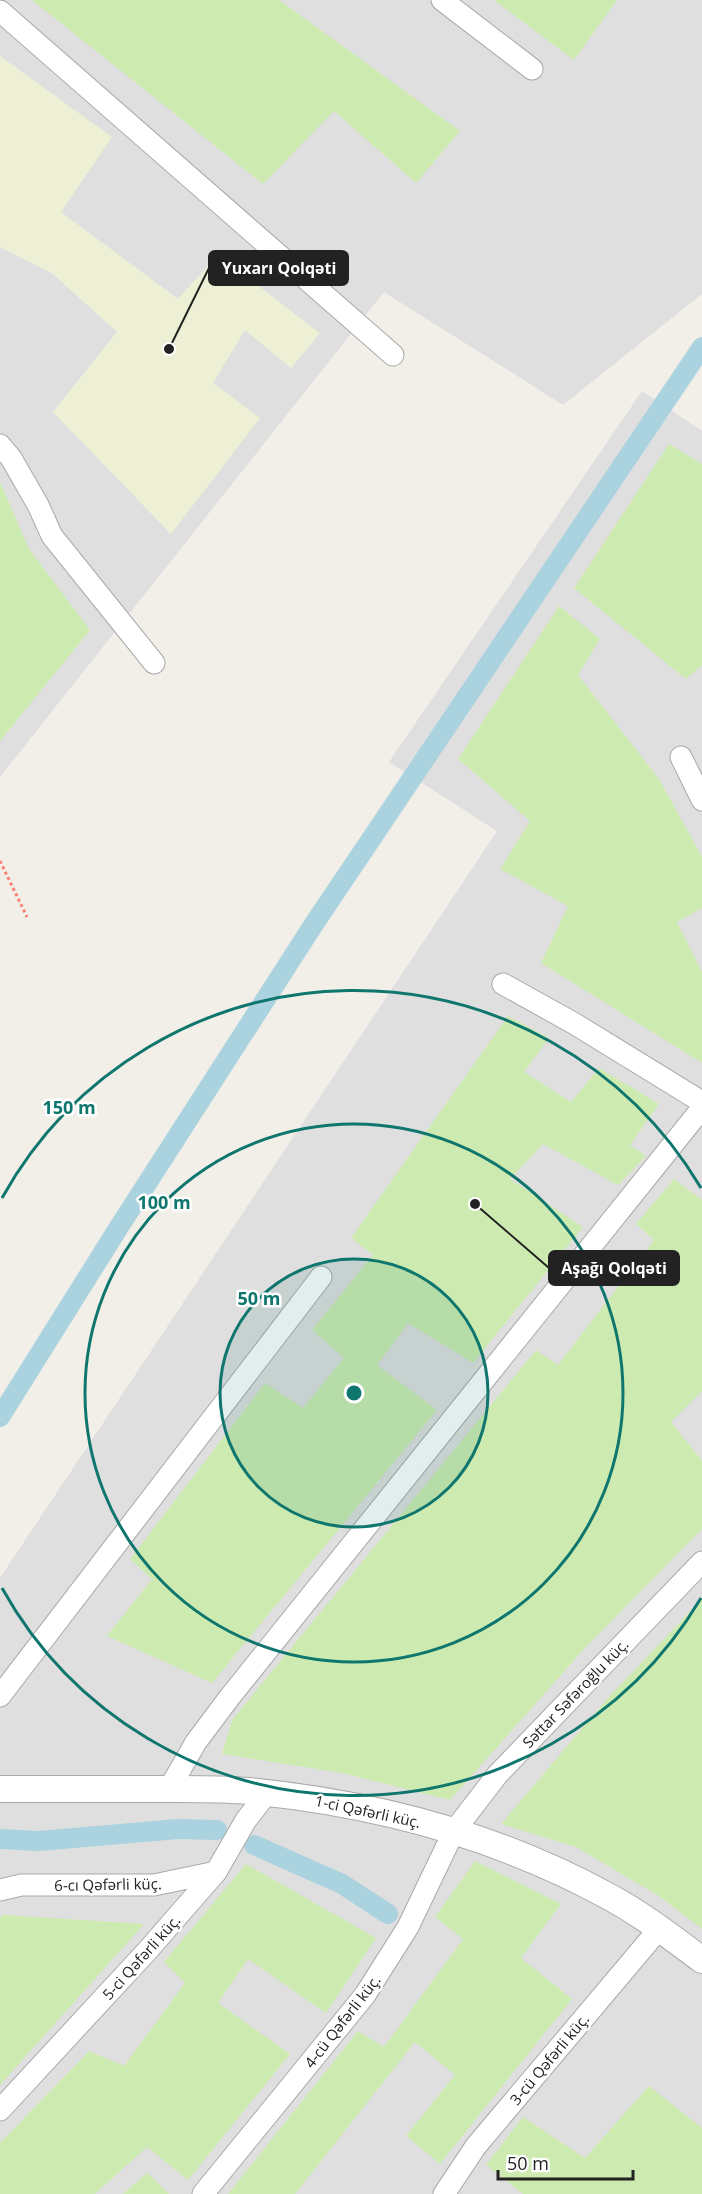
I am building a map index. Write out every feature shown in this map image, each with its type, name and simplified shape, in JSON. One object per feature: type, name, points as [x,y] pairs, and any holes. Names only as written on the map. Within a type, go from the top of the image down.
[{"type":"street","points":[[442,0],[532,69]]},
{"type":"street","points":[[0,10],[393,355]]},
{"type":"street","points":[[0,445],[38,505],[52,536],[154,663]]},
{"type":"street","points":[[681,757],[702,801]]},
{"type":"street","points":[[503,984],[575,1024],[702,1102]]},
{"type":"street","points":[[170,1789],[196,1742],[229,1698],[702,1108]]},
{"type":"street","points":[[0,1696],[321,1277]]},
{"type":"street","name":"Səttar Səfəroğlu küç.","points":[[454,1831],[498,1774],[702,1562]]},
{"type":"street","name":"1-ci Qəfərli küç.","points":[[0,1788],[170,1789],[267,1794],[314,1799],[397,1815],[454,1831],[527,1857],[576,1880],[605,1894],[702,1960]]},
{"type":"street","name":"5-ci Qəfərli küç.","points":[[0,2110],[148,1950],[216,1872],[246,1820],[267,1794]]},
{"type":"street","name":"4-cü Qəfərli küç.","points":[[203,2194],[365,1995],[424,1898],[454,1831]]},
{"type":"street","name":"6-cı Qəfərli küç.","points":[[0,1890],[21,1885],[154,1885],[216,1872]]},
{"type":"street","name":"3-cü Qəfərli küç.","points":[[444,2194],[476,2146],[659,1929]]},
{"type":"path","points":[[0,861],[27,917]]},
{"type":"shaded area","points":[[0,0],[702,0],[702,294],[563,405],[384,292],[0,777]]},
{"type":"shaded area","points":[[642,391],[702,431],[702,2194],[169,2194],[147,2174],[123,2194],[0,2194],[0,1578],[497,831],[389,762]]},
{"type":"green space","points":[[32,0],[279,0],[460,131],[416,183],[334,111],[263,184]]},
{"type":"green space","points":[[494,0],[617,0],[574,60]]},
{"type":"green space","points":[[0,56],[112,137],[61,212],[178,299],[218,255],[320,333],[291,368],[245,330],[213,383],[260,418],[171,534],[53,412],[117,332],[53,274],[0,247]]},
{"type":"green space","points":[[669,444],[702,464],[702,665],[686,679],[574,588]]},
{"type":"green space","points":[[0,482],[29,549],[90,630],[0,741]]},
{"type":"green space","points":[[559,606],[600,639],[578,675],[659,779],[702,857],[702,908],[677,922],[702,972],[702,1063],[541,963],[568,906],[500,869],[530,821],[458,759]]},
{"type":"green space","points":[[508,1016],[549,1038],[524,1072],[571,1102],[599,1068],[659,1104],[630,1145],[646,1156],[618,1185],[543,1144],[510,1179],[583,1227],[473,1363],[408,1323],[377,1365],[437,1410],[212,1683],[107,1636],[152,1579],[130,1559],[265,1383],[303,1408],[344,1358],[312,1330],[373,1255],[351,1238]]},
{"type":"green space","points":[[674,1179],[702,1200],[702,1391],[671,1422],[702,1461],[702,1529],[585,1648],[450,1800],[342,1773],[222,1754],[232,1720],[536,1350],[558,1365],[654,1240],[636,1224]]},
{"type":"green space","points":[[702,1599],[702,1929],[659,1896],[576,1847],[501,1824],[608,1698]]},
{"type":"green space","points":[[475,1861],[561,1904],[521,1958],[572,1999],[440,2164],[406,2136],[455,2075],[415,2042],[295,2194],[228,2194],[358,2031],[384,2047],[463,1939],[435,1917]]},
{"type":"green space","points":[[246,1864],[376,1938],[326,2013],[248,1959],[218,2003],[290,2054],[188,2180],[147,2147],[95,2194],[0,2194],[0,2143],[89,2051],[124,2066],[185,1983],[164,1962]]},
{"type":"green space","points":[[3,1915],[144,1924],[0,2085],[0,1918]]},
{"type":"green space","points":[[649,2086],[702,2128],[702,2194],[523,2194],[486,2165],[523,2117],[585,2158]]},
{"type":"green space","points":[[147,2173],[169,2194],[123,2194]]},
{"type":"waterway","points":[[0,1417],[314,924],[702,347]]},
{"type":"waterway","points":[[0,1839],[39,1841],[178,1829],[217,1830]]},
{"type":"waterway","points":[[254,1845],[342,1884],[388,1914]]},
{"type":"place","name":"Yuxarı Qolqəti","points":[[169,349]]},
{"type":"place","name":"Aşağı Qolqəti","points":[[475,1204]]}]
